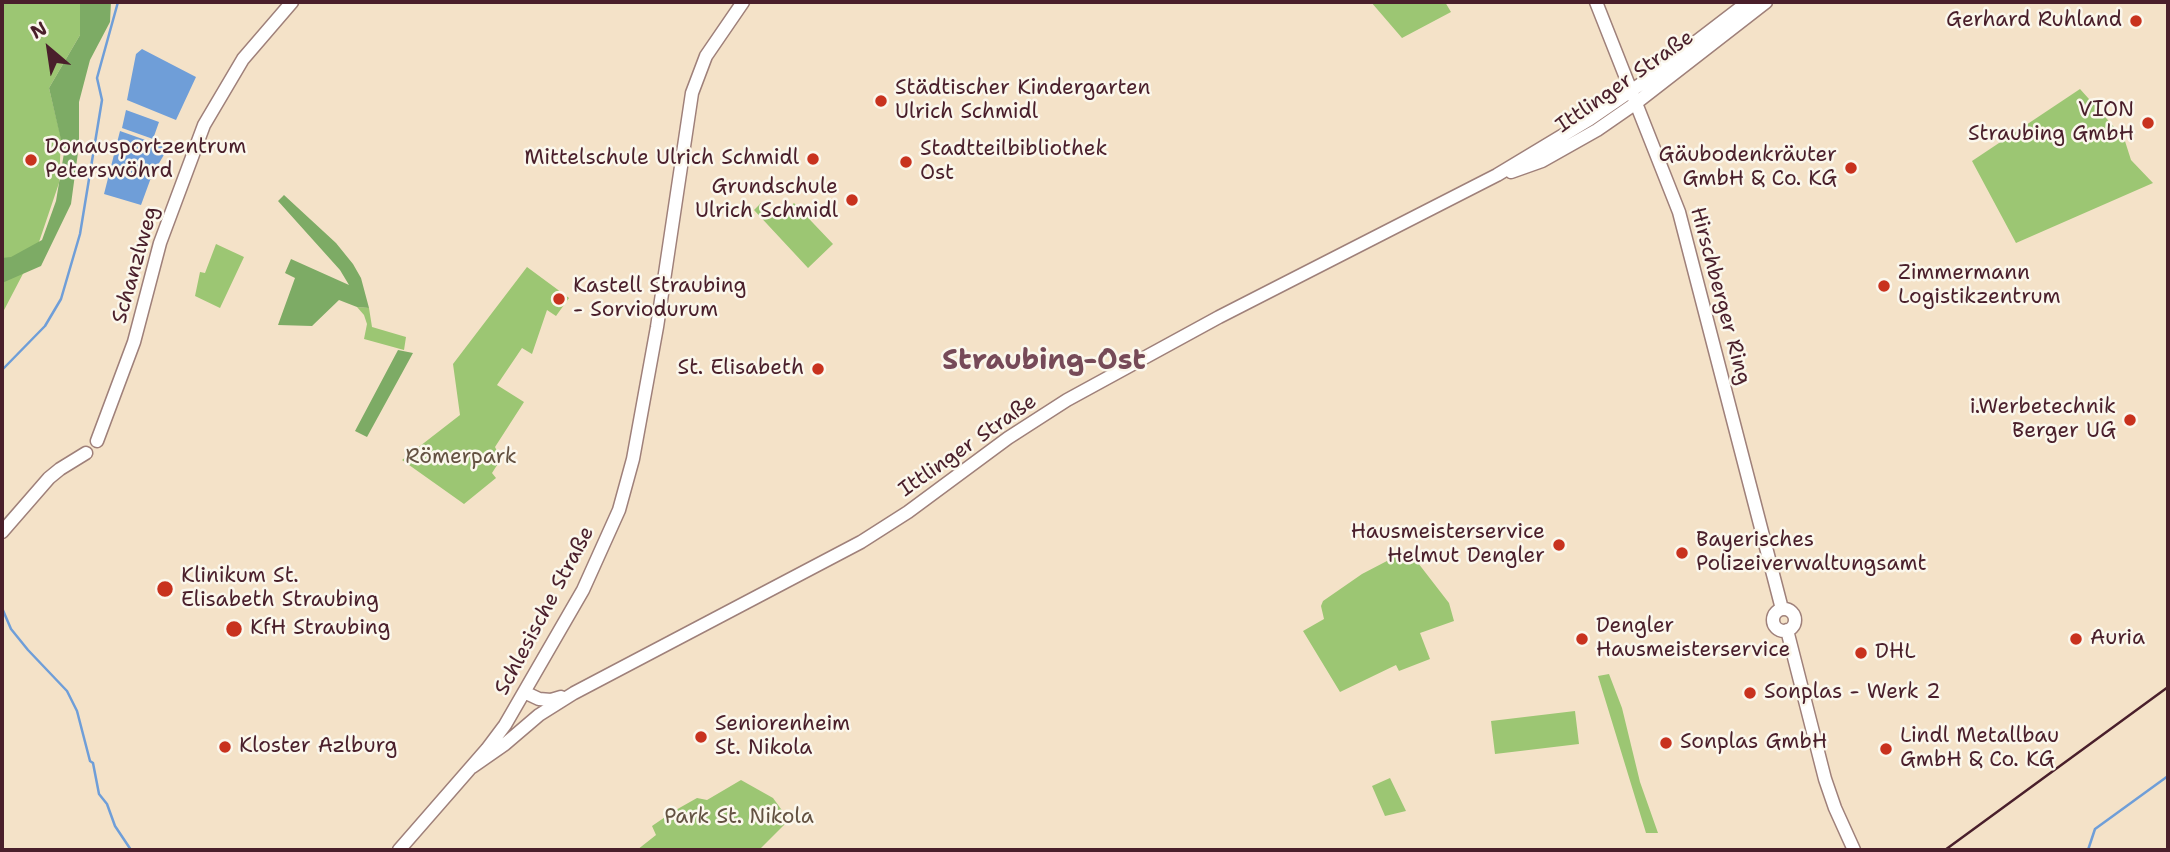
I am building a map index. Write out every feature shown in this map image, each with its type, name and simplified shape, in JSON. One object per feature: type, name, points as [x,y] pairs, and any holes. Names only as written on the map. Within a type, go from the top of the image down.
[{"type":"street","name":"Schanzlweg","points":[[2,532],[49,478],[85,454],[97,454],[100,447],[97,441],[134,342],[160,243],[204,125],[243,59],[292,2]]},
{"type":"street","name":"Schlesische Straße","points":[[487,749],[505,724],[589,578],[622,501],[633,459],[659,316],[692,93],[706,56],[743,2]]},
{"type":"street","name":"Hirschberger Ring","points":[[1596,2],[1673,195],[1690,248],[1782,609],[1789,610],[1795,617],[1792,628],[1787,630],[1825,779],[1854,850]]},
{"type":"street","name":"Ittlinger Straße","points":[[472,767],[539,715],[574,693],[861,542],[908,512],[1045,414],[1143,358],[1497,175],[1590,119],[1748,2]]},
{"type":"street","name":"Ittlinger Straße","points":[[1497,175],[1516,171],[1561,151],[1636,103],[1766,2]]},
{"type":"street","name":"Ittlinger Straße","points":[[524,692],[538,699],[551,700],[574,693]]},
{"type":"street","name":"Ittlinger Straße","points":[[399,850],[487,749]]},
{"type":"green space","name":"Donausportzentrum Peterswöhrd","points":[[2,2],[80,2],[80,35],[49,88],[61,138],[59,183],[38,245],[2,314]]},
{"type":"green space","points":[[80,2],[111,2],[110,22],[90,60],[79,102],[79,145],[71,204],[41,266],[2,283],[2,258],[11,257],[42,240],[56,201],[64,153],[49,88],[80,35]]},
{"type":"green space","points":[[1371,2],[1445,2],[1451,12],[1402,38]]},
{"type":"green space","points":[[2080,89],[2124,138],[2131,160],[2153,183],[2016,243],[1972,161]]},
{"type":"green space","points":[[284,195],[336,243],[353,264],[361,278],[369,308],[357,307],[339,300],[312,326],[278,325],[295,278],[285,273],[291,259],[349,285],[340,270],[278,201]]},
{"type":"green space","points":[[761,203],[777,219],[794,203],[833,244],[808,268],[754,210]]},
{"type":"green space","points":[[216,244],[244,257],[220,308],[195,296],[200,272],[205,273]]},
{"type":"green space","name":"Römerpark","points":[[527,267],[569,298],[556,316],[547,310],[532,354],[522,348],[497,385],[524,402],[495,447],[501,459],[492,473],[496,478],[464,504],[402,460],[460,415],[453,364]]},
{"type":"green space","points":[[357,307],[369,308],[372,327],[406,337],[404,350],[364,339],[367,324]]},
{"type":"green space","points":[[398,350],[413,353],[367,437],[355,431]]},
{"type":"green space","points":[[1408,550],[1449,603],[1454,621],[1420,633],[1430,659],[1399,671],[1396,665],[1340,692],[1303,631],[1324,619],[1321,606],[1323,601],[1362,574]]},
{"type":"green space","points":[[1609,674],[1622,708],[1640,782],[1658,833],[1646,833],[1598,676]]},
{"type":"green space","points":[[1575,711],[1579,744],[1495,754],[1491,721]]},
{"type":"green space","points":[[1390,778],[1406,811],[1385,816],[1372,786]]},
{"type":"green space","name":"Park St. Nikola","points":[[741,780],[773,798],[789,820],[759,850],[637,850],[656,835],[652,826],[674,811],[697,798],[707,800]]},
{"type":"water","points":[[142,49],[196,77],[176,120],[127,100],[136,54]]},
{"type":"water","points":[[126,110],[159,122],[153,139],[122,128]]},
{"type":"water","points":[[120,131],[168,148],[152,175],[141,205],[104,194]]},
{"type":"waterway","points":[[2,370],[45,326],[61,299],[80,234],[102,100],[97,78],[118,2]]},
{"type":"waterway","points":[[2,608],[11,629],[67,691],[77,711],[90,761],[93,763],[99,794],[131,850]]},
{"type":"waterway","points":[[2088,850],[2095,829],[2168,776]]},
{"type":"railway","points":[[1945,850],[2168,687]]},
{"type":"place","name":"Gerhard Ruhland","points":[[2136,21]]},
{"type":"place","name":"Städtischer Kindergarten Ulrich Schmidl","points":[[881,101]]},
{"type":"place","name":"VION Straubing GmbH","points":[[2148,123]]},
{"type":"place","name":"Mittelschule Ulrich Schmidl","points":[[813,159]]},
{"type":"place","name":"Donausportzentrum Peterswöhrd","points":[[31,160]]},
{"type":"place","name":"Stadtteilbibliothek Ost","points":[[906,162]]},
{"type":"place","name":"Gäubodenkräuter GmbH & Co. KG","points":[[1851,168]]},
{"type":"place","name":"Grundschule Ulrich Schmidl","points":[[852,200]]},
{"type":"place","name":"Zimmermann Logistikzentrum","points":[[1884,286]]},
{"type":"place","name":"Kastell Straubing - Sorviodurum","points":[[559,299]]},
{"type":"place","name":"St. Elisabeth","points":[[818,369]]},
{"type":"place","name":"i.Werbetechnik Berger UG","points":[[2130,420]]},
{"type":"place","name":"Hausmeisterservice Helmut Dengler","points":[[1559,545]]},
{"type":"place","name":"Bayerisches Polizeiverwaltungsamt","points":[[1682,553]]},
{"type":"place","name":"Klinikum St. Elisabeth Straubing","points":[[165,589]]},
{"type":"place","name":"KfH Straubing","points":[[234,629]]},
{"type":"place","name":"Dengler Hausmeisterservice","points":[[1582,639]]},
{"type":"place","name":"Auria","points":[[2076,639]]},
{"type":"place","name":"DHL","points":[[1861,653]]},
{"type":"place","name":"Sonplas - Werk 2","points":[[1750,693]]},
{"type":"place","name":"Seniorenheim St. Nikola","points":[[701,737]]},
{"type":"place","name":"Sonplas GmbH","points":[[1666,743]]},
{"type":"place","name":"Kloster Azlburg","points":[[225,747]]},
{"type":"place","name":"Lindl Metallbau GmbH & Co. KG","points":[[1886,749]]},
{"type":"district","name":"Straubing-Ost","points":[[1044,362]]}]
